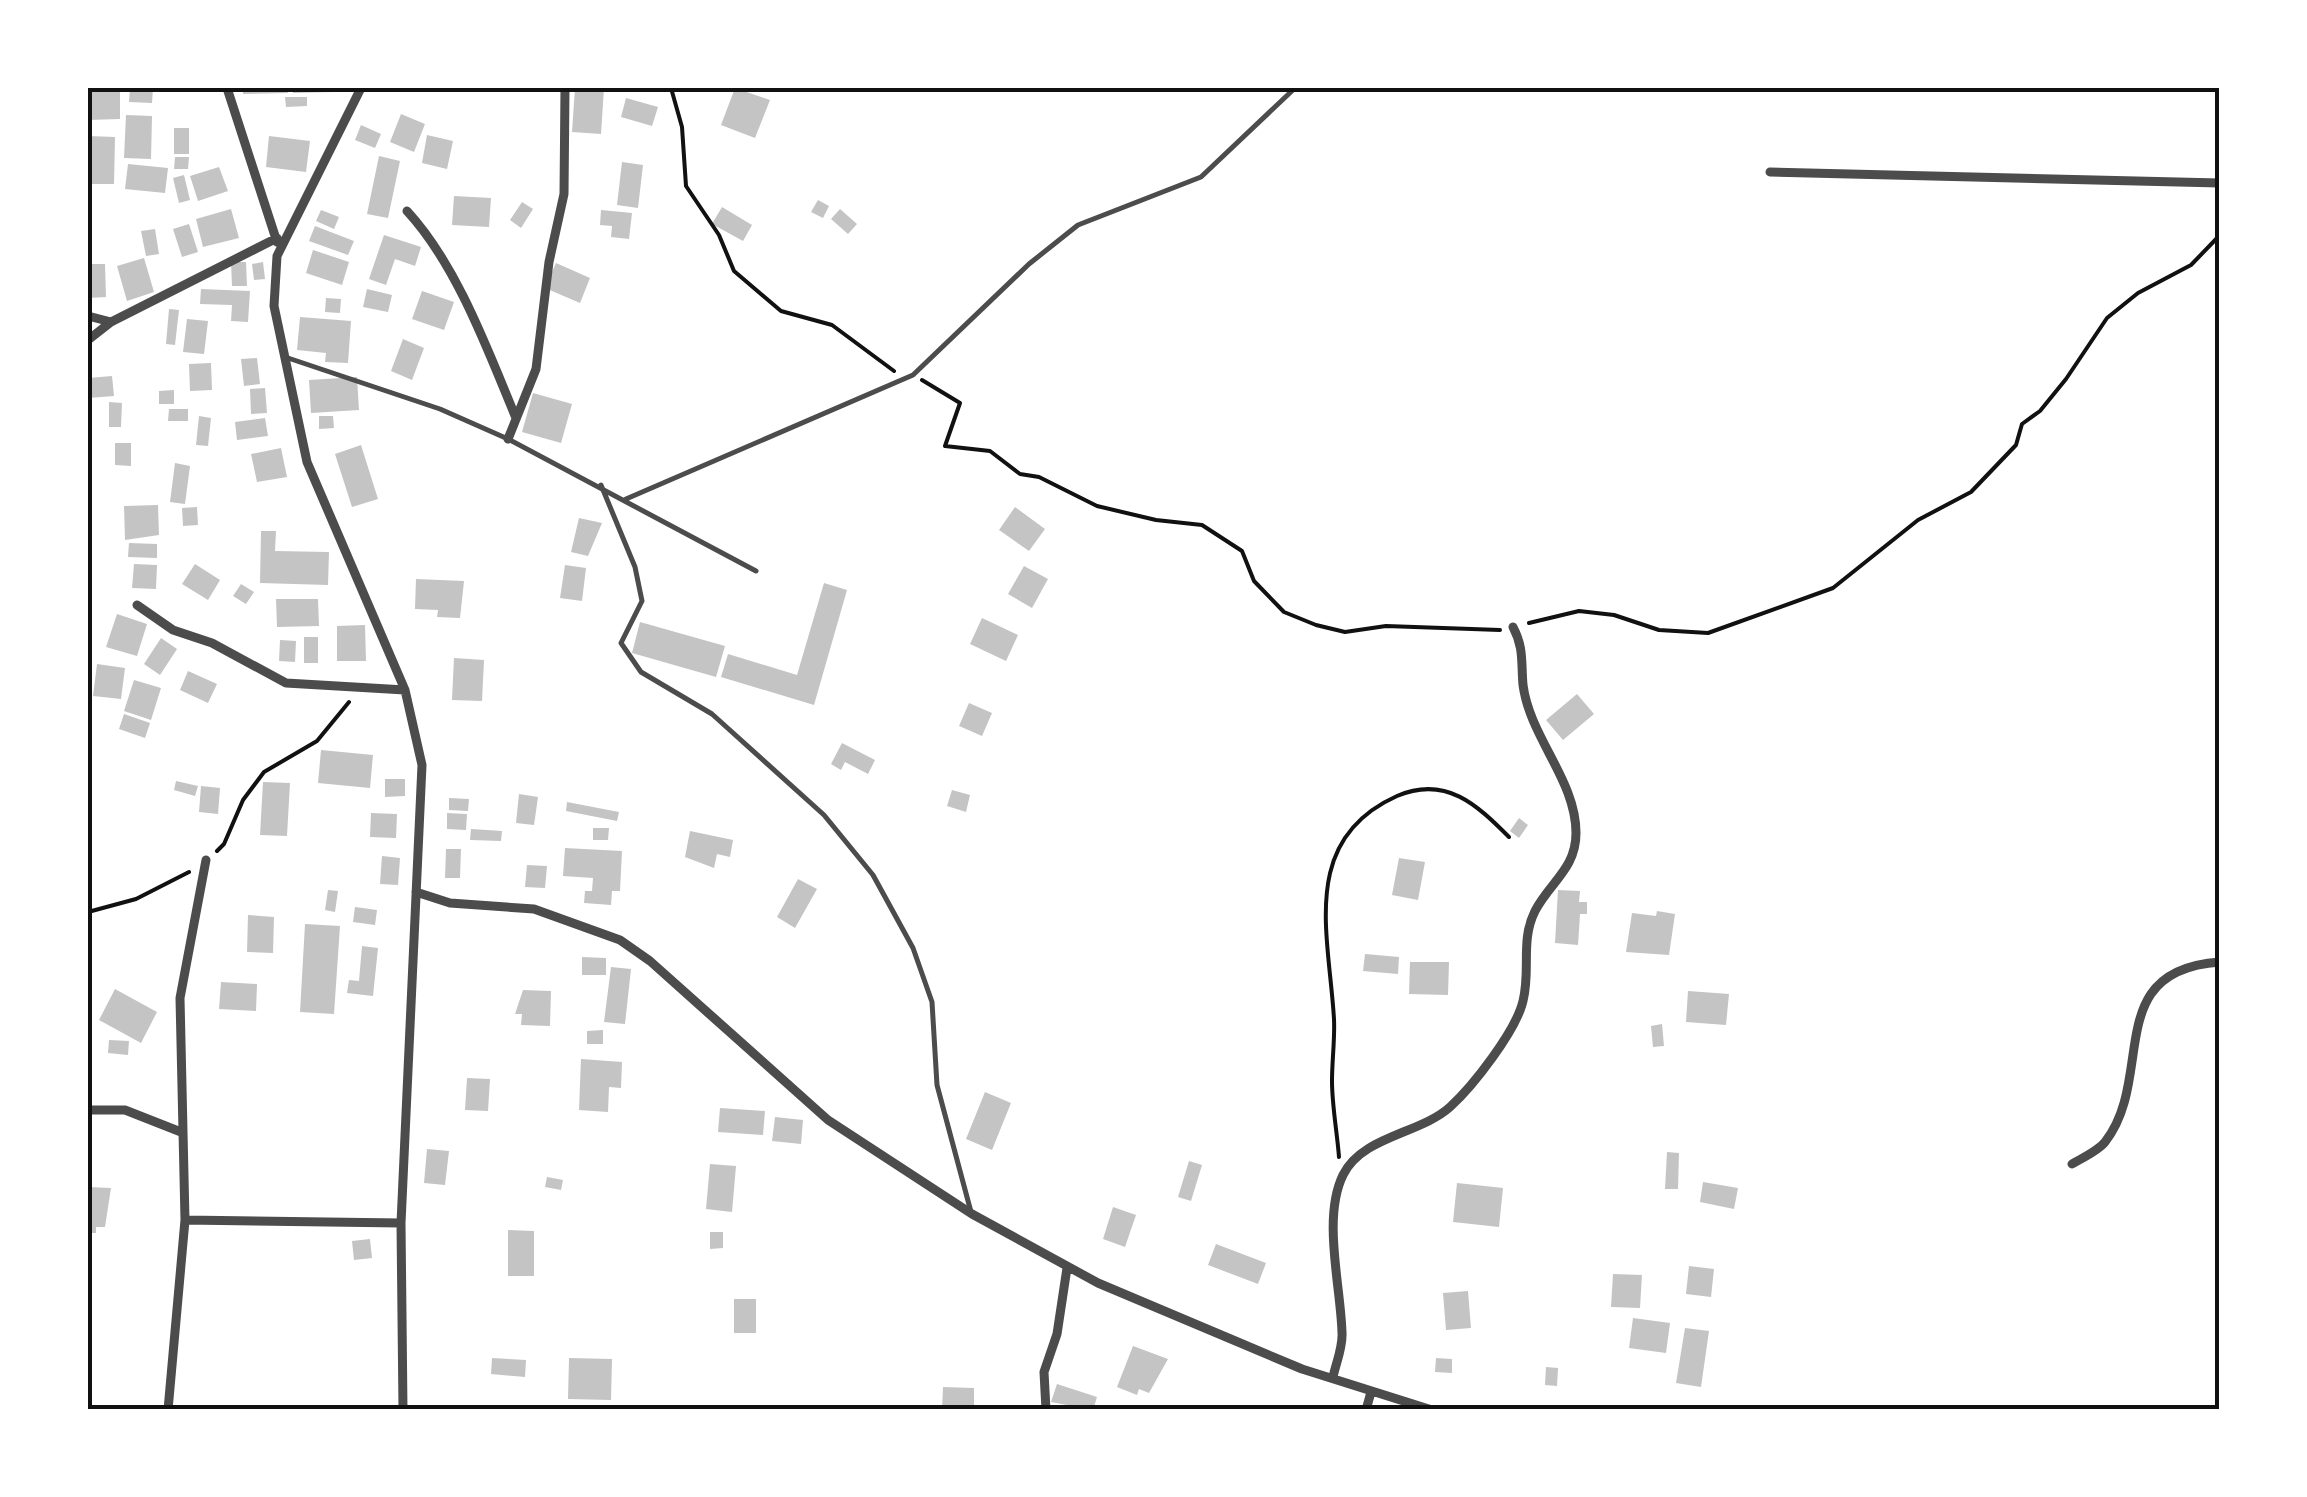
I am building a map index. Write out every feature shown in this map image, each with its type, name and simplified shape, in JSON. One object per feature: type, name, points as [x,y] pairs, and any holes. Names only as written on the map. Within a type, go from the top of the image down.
[{"type":"street","points":[[226,88],[277,238],[274,306],[307,462],[406,690],[422,765],[401,1223],[402,1410]]},
{"type":"street","points":[[277,256],[360,88]]},
{"type":"street","points":[[508,439],[536,370],[550,262],[564,194],[564,88]]},
{"type":"street","points":[[1770,172],[2220,182]]},
{"type":"street","points":[[407,211],[428,234],[448,270],[516,418]]},
{"type":"street","points":[[88,340],[111,322],[277,238]]},
{"type":"street","points":[[88,316],[111,322]]},
{"type":"street","points":[[137,605],[173,630],[212,643],[286,682],[406,690]]},
{"type":"street","points":[[1333,1378],[1343,1337],[1333,1252],[1340,1182],[1346,1169],[1366,1150],[1429,1122],[1451,1106],[1513,1027],[1523,1002],[1525,942],[1535,910],[1572,862],[1574,800],[1559,780],[1531,716],[1523,685],[1524,648],[1513,626]]},
{"type":"street","points":[[168,1410],[185,1220],[180,998],[206,860]]},
{"type":"street","points":[[416,892],[450,903],[534,909],[620,940],[650,961],[828,1120],[972,1214],[1066,1268],[1302,1369],[1432,1410]]},
{"type":"street","points":[[2072,1164],[2104,1144],[2117,1117],[2147,994],[2175,970],[2220,962]]},
{"type":"street","points":[[88,1110],[125,1110],[181,1132]]},
{"type":"street","points":[[185,1220],[401,1223]]},
{"type":"street","points":[[1046,1410],[1044,1372],[1057,1334],[1066,1268]]},
{"type":"street","points":[[1366,1410],[1372,1392]]},
{"type":"lane","points":[[626,499],[912,376],[1029,264],[1078,224],[1201,177],[1295,88]]},
{"type":"lane","points":[[282,356],[440,410],[508,439],[601,485],[756,571]]},
{"type":"lane","points":[[601,485],[635,567],[642,601],[621,643],[630,658],[640,672],[712,714],[824,815],[873,875],[913,948],[932,1002],[936,1085],[972,1214]]},
{"type":"path","points":[[671,88],[682,127],[686,186],[719,236],[734,271],[782,310],[832,325],[890,370],[912,376],[960,403],[945,446],[952,450],[990,451],[1020,474],[1039,477],[1097,506],[1156,520],[1202,525],[1242,552],[1254,581],[1284,612],[1345,632],[1386,626],[1492,631],[1579,611],[1614,615],[1658,630],[1708,633],[1833,588],[1918,520],[1970,492],[2016,445],[2022,424],[2040,410],[2066,379],[2106,318],[2138,293],[2191,265],[2220,235]]},
{"type":"path","points":[[88,912],[136,899],[172,883],[206,860],[224,844],[242,800],[264,772],[317,741],[334,716],[363,688]]},
{"type":"path","points":[[1340,1182],[1332,1106],[1334,1023],[1324,928],[1326,886],[1336,851],[1346,832],[1368,813],[1418,790],[1460,793],[1509,837]]},
{"type":"building","points":[[88,88],[120,88],[120,119],[88,120]]},
{"type":"building","points":[[130,88],[153,88],[152,103],[129,102]]},
{"type":"building","points":[[243,88],[287,88],[288,93],[243,94]]},
{"type":"building","points":[[293,88],[334,88],[334,92],[293,93]]},
{"type":"building","points":[[575,88],[604,88],[601,134],[572,132]]},
{"type":"building","points":[[735,88],[770,100],[755,138],[721,125]]},
{"type":"building","points":[[285,97],[307,97],[307,106],[286,107]]},
{"type":"building","points":[[626,98],[658,107],[652,126],[621,117]]},
{"type":"building","points":[[401,114],[425,124],[414,152],[390,142]]},
{"type":"building","points":[[126,115],[152,116],[151,159],[124,158]]},
{"type":"building","points":[[361,125],[381,134],[375,148],[355,140]]},
{"type":"building","points":[[174,128],[189,128],[189,154],[174,154]]},
{"type":"building","points":[[427,135],[453,141],[447,169],[422,163]]},
{"type":"building","points":[[88,136],[115,137],[114,184],[88,184]]},
{"type":"building","points":[[269,136],[310,141],[306,172],[266,167]]},
{"type":"building","points":[[379,156],[400,161],[388,218],[367,214]]},
{"type":"building","points":[[175,157],[189,157],[188,169],[174,169]]},
{"type":"building","points":[[622,162],[643,165],[638,208],[617,205]]},
{"type":"building","points":[[128,164],[168,168],[165,193],[125,189]]},
{"type":"building","points":[[219,167],[228,191],[198,201],[190,176]]},
{"type":"building","points":[[184,175],[190,200],[179,203],[173,178]]},
{"type":"building","points":[[454,196],[491,198],[489,227],[452,225]]},
{"type":"building","points":[[818,200],[829,206],[823,218],[811,212]]},
{"type":"building","points":[[522,202],[533,209],[521,228],[510,220]]},
{"type":"building","points":[[722,207],[752,225],[743,241],[712,224]]},
{"type":"building","points":[[231,209],[239,238],[203,247],[196,219]]},
{"type":"building","points":[[840,209],[857,224],[848,234],[831,219]]},
{"type":"building","points":[[321,210],[339,217],[334,229],[316,221]]},
{"type":"building","points":[[601,210],[632,213],[629,239],[611,237],[612,226],[600,225]]},
{"type":"building","points":[[189,224],[198,252],[182,257],[173,229]]},
{"type":"building","points":[[315,226],[354,241],[348,255],[309,241]]},
{"type":"building","points":[[155,229],[159,254],[146,256],[141,231]]},
{"type":"building","points":[[384,235],[421,247],[415,266],[395,259],[386,285],[369,279]]},
{"type":"building","points":[[313,250],[349,262],[342,285],[306,273]]},
{"type":"building","points":[[144,258],[154,292],[127,301],[117,266]]},
{"type":"building","points":[[231,262],[246,262],[247,286],[232,286]]},
{"type":"building","points":[[263,262],[265,279],[254,280],[252,264]]},
{"type":"building","points":[[556,263],[590,278],[580,303],[545,288]]},
{"type":"building","points":[[88,264],[105,264],[106,297],[88,298]]},
{"type":"building","points":[[201,289],[250,291],[248,322],[231,321],[232,305],[200,304]]},
{"type":"building","points":[[367,289],[392,295],[388,312],[363,307]]},
{"type":"building","points":[[422,291],[454,302],[444,330],[412,319]]},
{"type":"building","points":[[326,298],[341,299],[340,313],[325,312]]},
{"type":"building","points":[[169,309],[179,310],[175,345],[166,344]]},
{"type":"building","points":[[300,317],[351,321],[348,363],[325,362],[326,353],[297,350]]},
{"type":"building","points":[[187,319],[208,321],[204,354],[183,352]]},
{"type":"building","points":[[403,339],[424,348],[412,380],[391,371]]},
{"type":"building","points":[[257,358],[260,384],[244,386],[241,359]]},
{"type":"building","points":[[211,363],[212,390],[190,391],[189,364]]},
{"type":"building","points":[[112,376],[114,396],[88,398],[88,378]]},
{"type":"building","points":[[357,377],[359,410],[311,413],[309,380]]},
{"type":"building","points":[[265,388],[267,413],[251,414],[250,389]]},
{"type":"building","points":[[174,390],[174,404],[159,404],[159,391]]},
{"type":"building","points":[[533,393],[572,404],[561,443],[522,432]]},
{"type":"building","points":[[109,402],[122,403],[121,427],[109,427]]},
{"type":"building","points":[[169,409],[188,409],[188,421],[168,421]]},
{"type":"building","points":[[199,416],[211,418],[208,446],[196,445]]},
{"type":"building","points":[[319,416],[333,416],[334,428],[319,429]]},
{"type":"building","points":[[265,418],[268,436],[237,440],[235,422]]},
{"type":"building","points":[[115,443],[131,443],[131,466],[115,465]]},
{"type":"building","points":[[361,445],[378,499],[352,507],[335,454]]},
{"type":"building","points":[[281,448],[287,477],[257,482],[251,454]]},
{"type":"building","points":[[175,463],[190,466],[185,504],[170,502]]},
{"type":"building","points":[[158,505],[159,535],[125,540],[124,506]]},
{"type":"building","points":[[197,507],[198,525],[183,526],[182,508]]},
{"type":"building","points":[[1015,507],[1045,529],[1029,551],[999,530]]},
{"type":"building","points":[[579,518],[602,523],[588,556],[571,552]]},
{"type":"building","points":[[261,531],[276,531],[275,551],[329,552],[328,585],[260,583]]},
{"type":"building","points":[[129,543],[157,544],[157,558],[128,557]]},
{"type":"building","points":[[134,564],[157,565],[156,589],[132,588]]},
{"type":"building","points":[[195,564],[220,580],[208,600],[182,584]]},
{"type":"building","points":[[565,565],[586,568],[582,601],[560,598]]},
{"type":"building","points":[[1024,566],[1048,579],[1032,608],[1008,594]]},
{"type":"building","points":[[416,579],[464,581],[460,618],[437,617],[438,610],[415,609]]},
{"type":"building","points":[[824,583],[847,590],[814,705],[721,677],[728,654],[797,675]]},
{"type":"building","points":[[241,584],[254,592],[246,604],[233,596]]},
{"type":"building","points":[[276,599],[318,599],[319,626],[277,627]]},
{"type":"building","points":[[117,614],[147,624],[137,656],[106,647]]},
{"type":"building","points":[[982,618],[1018,635],[1006,661],[970,644]]},
{"type":"building","points":[[640,622],[725,646],[716,677],[632,653]]},
{"type":"building","points":[[365,625],[366,661],[337,661],[337,626]]},
{"type":"building","points":[[304,637],[318,637],[318,663],[304,663]]},
{"type":"building","points":[[161,638],[177,649],[160,675],[144,664]]},
{"type":"building","points":[[280,640],[296,641],[295,662],[279,661]]},
{"type":"building","points":[[454,658],[484,660],[482,701],[452,700]]},
{"type":"building","points":[[97,664],[125,668],[121,699],[93,696]]},
{"type":"building","points":[[188,671],[217,684],[208,703],[180,690]]},
{"type":"building","points":[[134,680],[161,688],[151,720],[124,711]]},
{"type":"building","points":[[1577,694],[1594,714],[1563,740],[1546,720]]},
{"type":"building","points":[[969,703],[992,713],[982,736],[959,726]]},
{"type":"building","points":[[124,714],[150,723],[145,738],[119,729]]},
{"type":"building","points":[[842,743],[875,760],[868,774],[845,762],[841,770],[831,764]]},
{"type":"building","points":[[321,750],[373,755],[370,788],[318,783]]},
{"type":"building","points":[[385,779],[405,779],[405,796],[385,797]]},
{"type":"building","points":[[176,781],[198,786],[195,796],[174,790]]},
{"type":"building","points":[[263,782],[290,783],[287,836],[260,835]]},
{"type":"building","points":[[201,786],[220,788],[218,814],[199,812]]},
{"type":"building","points":[[952,790],[970,795],[966,812],[947,806]]},
{"type":"building","points":[[519,794],[538,797],[534,825],[516,823]]},
{"type":"building","points":[[449,798],[469,799],[468,811],[449,810]]},
{"type":"building","points":[[567,802],[619,812],[617,821],[566,811]]},
{"type":"building","points":[[371,813],[397,814],[396,838],[370,837]]},
{"type":"building","points":[[447,813],[467,814],[466,830],[447,829]]},
{"type":"building","points":[[1519,818],[1528,825],[1519,838],[1510,831]]},
{"type":"building","points":[[593,828],[609,828],[608,840],[593,840]]},
{"type":"building","points":[[471,829],[502,831],[501,841],[470,840]]},
{"type":"building","points":[[690,831],[733,840],[730,857],[717,854],[714,868],[685,857]]},
{"type":"building","points":[[565,848],[622,851],[620,891],[612,891],[611,905],[584,903],[585,891],[592,891],[593,878],[563,876]]},
{"type":"building","points":[[446,849],[461,849],[460,878],[445,878]]},
{"type":"building","points":[[382,856],[400,858],[398,885],[380,884]]},
{"type":"building","points":[[1399,858],[1425,862],[1418,900],[1392,895]]},
{"type":"building","points":[[527,865],[547,866],[545,888],[525,887]]},
{"type":"building","points":[[798,879],[817,889],[795,928],[777,917]]},
{"type":"building","points":[[328,890],[338,891],[335,912],[325,910]]},
{"type":"building","points":[[1558,890],[1580,891],[1579,902],[1587,902],[1587,914],[1580,914],[1578,945],[1555,943]]},
{"type":"building","points":[[355,907],[377,910],[375,925],[353,922]]},
{"type":"building","points":[[1657,911],[1675,914],[1669,955],[1626,952],[1632,913],[1656,916]]},
{"type":"building","points":[[248,915],[274,917],[273,953],[247,952]]},
{"type":"building","points":[[305,924],[340,926],[334,1014],[300,1012]]},
{"type":"building","points":[[362,946],[378,948],[373,996],[347,993],[349,980],[359,981]]},
{"type":"building","points":[[1365,954],[1399,957],[1398,974],[1363,971]]},
{"type":"building","points":[[582,957],[606,958],[606,975],[582,975]]},
{"type":"building","points":[[1410,962],[1449,962],[1448,995],[1409,994]]},
{"type":"building","points":[[611,967],[631,969],[625,1024],[604,1022]]},
{"type":"building","points":[[221,982],[257,984],[256,1011],[219,1009]]},
{"type":"building","points":[[115,989],[157,1012],[141,1043],[99,1020]]},
{"type":"building","points":[[523,990],[551,991],[550,1026],[521,1025],[522,1014],[515,1014]]},
{"type":"building","points":[[1688,991],[1729,994],[1726,1025],[1686,1022]]},
{"type":"building","points":[[1662,1024],[1664,1046],[1653,1047],[1651,1026]]},
{"type":"building","points":[[603,1030],[603,1044],[587,1044],[587,1031]]},
{"type":"building","points":[[109,1040],[129,1041],[128,1055],[108,1053]]},
{"type":"building","points":[[581,1059],[622,1062],[621,1088],[609,1087],[608,1112],[579,1110]]},
{"type":"building","points":[[467,1078],[490,1079],[488,1111],[465,1110]]},
{"type":"building","points":[[985,1092],[1011,1103],[992,1150],[966,1139]]},
{"type":"building","points":[[720,1108],[765,1111],[763,1135],[718,1132]]},
{"type":"building","points":[[775,1117],[803,1120],[801,1144],[772,1141]]},
{"type":"building","points":[[427,1149],[449,1151],[445,1185],[424,1183]]},
{"type":"building","points":[[1667,1152],[1679,1153],[1678,1189],[1665,1189]]},
{"type":"building","points":[[1189,1161],[1202,1165],[1191,1201],[1178,1197]]},
{"type":"building","points":[[710,1164],[736,1166],[732,1212],[706,1209]]},
{"type":"building","points":[[547,1177],[563,1180],[561,1190],[545,1187]]},
{"type":"building","points":[[1703,1182],[1738,1188],[1734,1209],[1700,1202]]},
{"type":"building","points":[[1457,1183],[1503,1188],[1499,1227],[1453,1222]]},
{"type":"building","points":[[88,1187],[111,1188],[105,1227],[96,1227],[96,1233],[88,1233]]},
{"type":"building","points":[[1113,1207],[1136,1215],[1125,1247],[1103,1239]]},
{"type":"building","points":[[508,1230],[534,1231],[534,1276],[508,1276]]},
{"type":"building","points":[[710,1232],[723,1232],[723,1248],[710,1249]]},
{"type":"building","points":[[370,1239],[372,1258],[354,1260],[352,1241]]},
{"type":"building","points":[[1216,1244],[1266,1263],[1258,1284],[1208,1265]]},
{"type":"building","points":[[1689,1266],[1714,1269],[1711,1297],[1686,1294]]},
{"type":"building","points":[[1613,1274],[1642,1275],[1640,1308],[1611,1307]]},
{"type":"building","points":[[1468,1291],[1471,1328],[1446,1330],[1443,1293]]},
{"type":"building","points":[[734,1299],[756,1299],[756,1333],[734,1333]]},
{"type":"building","points":[[1633,1318],[1670,1323],[1666,1353],[1629,1348]]},
{"type":"building","points":[[1685,1328],[1709,1331],[1701,1387],[1676,1383]]},
{"type":"building","points":[[1133,1346],[1168,1359],[1149,1393],[1139,1389],[1137,1395],[1117,1387]]},
{"type":"building","points":[[492,1358],[526,1360],[525,1377],[491,1374]]},
{"type":"building","points":[[569,1358],[612,1359],[611,1400],[568,1399]]},
{"type":"building","points":[[1436,1358],[1452,1359],[1452,1373],[1435,1372]]},
{"type":"building","points":[[1546,1367],[1558,1368],[1557,1386],[1545,1385]]},
{"type":"building","points":[[1057,1384],[1097,1397],[1093,1410],[1051,1402]]},
{"type":"building","points":[[943,1387],[974,1388],[974,1410],[942,1410]]}]
